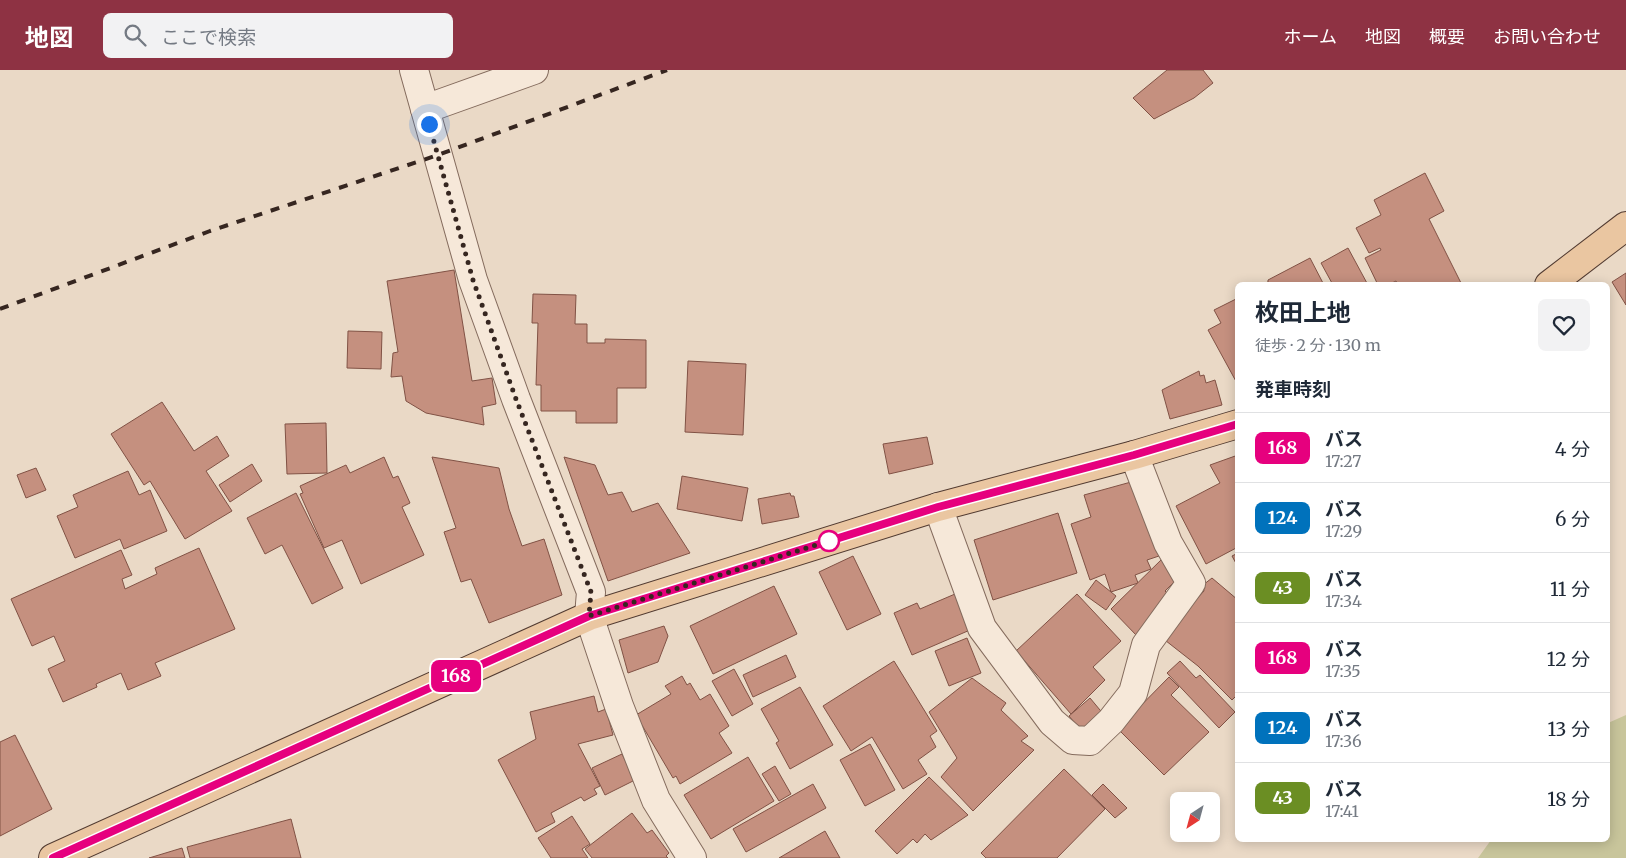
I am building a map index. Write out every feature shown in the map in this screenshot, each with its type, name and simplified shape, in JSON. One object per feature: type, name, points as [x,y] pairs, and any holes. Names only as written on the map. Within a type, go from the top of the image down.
[{"type":"main road","points":[[1553,282],[1626,226]]},
{"type":"main road","points":[[53,858],[589,616],[938,507],[1134,455],[1235,425]]},
{"type":"street","points":[[414,70],[473,280],[516,399],[591,592],[589,616],[619,706],[656,800],[692,858]]},
{"type":"street","points":[[425,109],[534,70]]},
{"type":"street","points":[[938,507],[982,628],[1052,722],[1073,740],[1090,740],[1111,721],[1133,693],[1146,646],[1191,584],[1168,543],[1134,455]]},
{"type":"shaded area","points":[[1626,715],[1626,858],[1478,858],[1490,842],[1610,842],[1610,722]]},
{"type":"building","points":[[1167,70],[1203,70],[1213,83],[1194,98],[1154,119],[1133,98]]},
{"type":"building","points":[[1425,173],[1444,211],[1429,219],[1460,282],[1377,282],[1365,258],[1381,250],[1380,248],[1369,253],[1356,228],[1381,215],[1374,200]]},
{"type":"building","points":[[1348,248],[1366,282],[1331,282],[1321,263]]},
{"type":"building","points":[[1310,258],[1322,282],[1268,282],[1268,280]]},
{"type":"building","points":[[454,270],[472,381],[492,378],[496,404],[482,407],[484,425],[426,413],[406,401],[402,376],[391,377],[393,353],[398,352],[387,281]]},
{"type":"building","points":[[1626,273],[1626,305],[1612,282]]},
{"type":"building","points":[[533,294],[576,295],[575,324],[587,324],[587,343],[605,343],[605,339],[646,340],[646,388],[617,388],[617,423],[576,423],[576,411],[541,411],[541,385],[536,385],[538,323],[532,323]]},
{"type":"building","points":[[1235,300],[1235,380],[1208,330],[1221,323],[1214,310]]},
{"type":"building","points":[[348,331],[382,332],[381,369],[347,368]]},
{"type":"building","points":[[688,361],[746,364],[743,435],[685,432]]},
{"type":"building","points":[[1199,371],[1200,376],[1204,375],[1206,383],[1215,380],[1222,405],[1170,419],[1162,390]]},
{"type":"building","points":[[162,402],[194,451],[217,436],[229,456],[206,471],[232,511],[185,539],[150,481],[144,485],[111,434]]},
{"type":"building","points":[[326,423],[327,473],[287,474],[285,424]]},
{"type":"building","points":[[927,437],[933,464],[889,474],[883,444]]},
{"type":"building","points":[[1235,456],[1235,549],[1206,564],[1176,506],[1220,483],[1210,465]]},
{"type":"building","points":[[384,457],[393,478],[398,476],[410,503],[402,507],[424,555],[361,584],[342,540],[324,548],[300,494],[303,493],[300,486],[346,465],[350,473]]},
{"type":"building","points":[[432,457],[499,468],[509,509],[522,546],[544,539],[562,595],[489,623],[471,579],[461,582],[444,532],[456,528]]},
{"type":"building","points":[[564,457],[595,465],[608,495],[622,492],[632,512],[658,503],[690,553],[608,581]]},
{"type":"building","points":[[252,464],[262,481],[230,502],[219,485]]},
{"type":"building","points":[[36,468],[46,490],[26,498],[17,475]]},
{"type":"building","points":[[128,471],[139,495],[150,490],[167,531],[124,549],[120,539],[75,558],[57,516],[78,507],[73,495]]},
{"type":"building","points":[[682,476],[748,488],[742,521],[677,509]]},
{"type":"building","points":[[1131,482],[1162,555],[1147,560],[1151,569],[1135,575],[1138,583],[1111,592],[1105,574],[1090,580],[1071,524],[1091,517],[1084,495]]},
{"type":"building","points":[[296,493],[343,588],[312,604],[282,545],[265,554],[247,518]]},
{"type":"building","points":[[790,493],[791,496],[794,496],[799,517],[762,524],[758,499]]},
{"type":"building","points":[[1058,513],[1077,573],[993,600],[974,540]]},
{"type":"building","points":[[199,548],[235,629],[155,663],[161,676],[128,690],[121,673],[96,684],[97,687],[63,702],[48,669],[65,661],[54,636],[32,646],[11,599],[121,550],[132,575],[122,579],[125,589],[157,574],[155,568]]},
{"type":"building","points":[[853,556],[881,614],[847,630],[819,572]]},
{"type":"building","points":[[1162,559],[1179,577],[1165,591],[1171,597],[1137,636],[1111,609]]},
{"type":"building","points":[[1212,578],[1235,597],[1235,697],[1232,700],[1198,666],[1161,637],[1204,591],[1203,585]]},
{"type":"building","points":[[1096,580],[1116,596],[1106,610],[1085,595]]},
{"type":"building","points":[[774,586],[797,634],[713,674],[690,626]]},
{"type":"building","points":[[955,594],[970,630],[912,655],[894,613],[917,603],[920,609]]},
{"type":"building","points":[[1077,594],[1121,641],[1093,667],[1105,680],[1071,714],[1016,651]]},
{"type":"building","points":[[664,626],[668,636],[658,662],[628,673],[619,640]]},
{"type":"building","points":[[967,638],[981,673],[949,686],[935,651]]},
{"type":"building","points":[[786,655],[796,677],[753,697],[743,675]]},
{"type":"building","points":[[894,661],[937,731],[930,736],[936,747],[918,760],[927,774],[903,789],[872,737],[851,751],[823,706]]},
{"type":"building","points":[[1180,661],[1196,678],[1200,675],[1235,712],[1219,728],[1167,673]]},
{"type":"building","points":[[734,669],[753,704],[732,716],[712,681]]},
{"type":"building","points":[[682,676],[687,685],[690,683],[700,700],[710,694],[729,726],[719,733],[732,753],[680,784],[676,776],[673,778],[636,715],[671,694],[665,686]]},
{"type":"building","points":[[1169,677],[1179,687],[1171,695],[1209,732],[1164,775],[1118,729]]},
{"type":"building","points":[[972,678],[1006,703],[1001,710],[1028,736],[1021,741],[1034,750],[973,811],[941,777],[957,758],[929,712]]},
{"type":"building","points":[[800,687],[833,745],[790,769],[776,743],[779,741],[761,709]]},
{"type":"building","points":[[594,696],[598,712],[606,709],[613,735],[578,744],[600,786],[594,789],[597,794],[584,801],[581,797],[551,813],[555,822],[536,832],[498,760],[536,739],[530,712]]},
{"type":"building","points":[[1090,698],[1105,716],[1084,734],[1069,716]]},
{"type":"building","points":[[15,735],[52,809],[0,836],[0,742]]},
{"type":"building","points":[[870,744],[895,790],[865,806],[840,760]]},
{"type":"building","points":[[622,754],[635,780],[605,795],[592,768]]},
{"type":"building","points":[[748,757],[774,801],[711,839],[684,795]]},
{"type":"building","points":[[775,766],[791,794],[779,801],[762,774]]},
{"type":"building","points":[[1064,769],[1105,809],[1057,858],[986,858],[981,853]]},
{"type":"building","points":[[929,777],[968,815],[931,840],[925,834],[917,843],[913,839],[897,854],[875,831]]},
{"type":"building","points":[[813,784],[826,808],[746,852],[733,829]]},
{"type":"building","points":[[1103,784],[1127,808],[1115,818],[1092,795]]},
{"type":"building","points":[[632,813],[647,833],[652,830],[669,853],[666,856],[668,858],[592,858],[585,849]]},
{"type":"building","points":[[572,816],[590,844],[582,849],[588,858],[551,858],[538,838]]},
{"type":"building","points":[[291,819],[301,858],[190,858],[187,847]]},
{"type":"building","points":[[825,831],[840,858],[779,858]]},
{"type":"building","points":[[182,848],[185,858],[149,858]]},
{"type":"railway","points":[[0,309],[210,231],[438,155],[667,70]]},
{"type":"bus line","name":"168","points":[[53,858],[589,616],[938,507],[1134,455],[1235,425]]},
{"type":"route","points":[[429,124],[473,280],[516,399],[591,592],[589,616],[829,541]]}]
